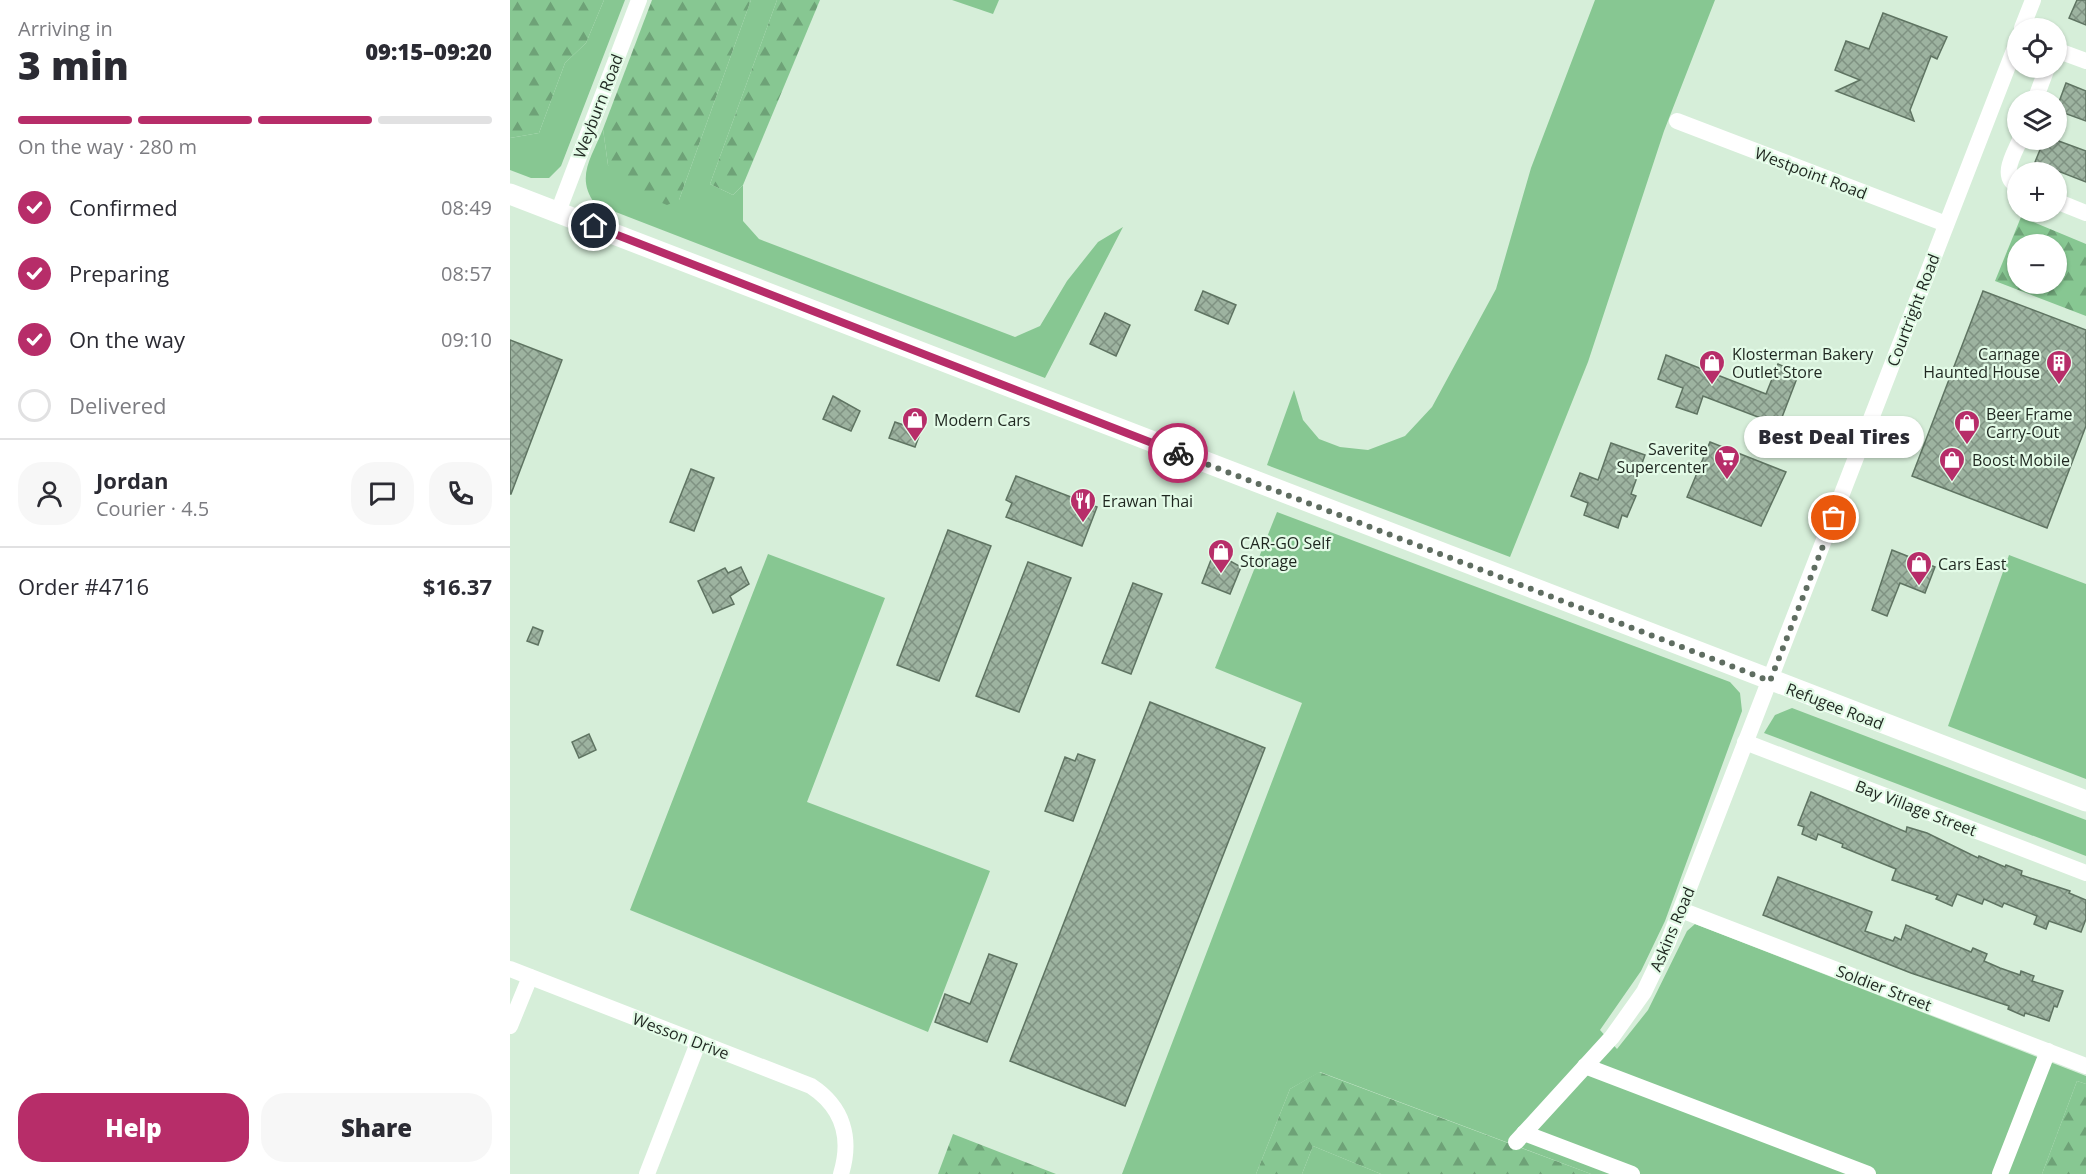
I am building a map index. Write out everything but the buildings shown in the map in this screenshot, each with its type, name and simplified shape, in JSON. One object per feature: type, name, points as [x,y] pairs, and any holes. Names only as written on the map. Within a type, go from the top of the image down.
[{"type":"main road","name":"Refugee Road","points":[[510,194],[2086,801]]},
{"type":"street","name":"Weyburn Road","points":[[558,212],[639,0]]},
{"type":"street","points":[[2026,18],[2033,0]]},
{"type":"street","points":[[2067,54],[2086,61]]},
{"type":"street","name":"Courtright Road","points":[[1770,681],[2007,68]]},
{"type":"street","name":"Westpoint Road","points":[[1677,121],[1946,224]]},
{"type":"street","points":[[2067,205],[2086,213]]},
{"type":"street","name":"Askins Road","points":[[1632,1174],[1520,1138],[1612,1037],[1644,992],[1681,910],[1770,681]]},
{"type":"street","name":"Bay Village Street","points":[[1745,742],[2086,873]]},
{"type":"street","name":"Soldier Street","points":[[1681,910],[2086,1066]]},
{"type":"street","name":"Wesson Drive","points":[[510,969],[811,1086],[825,1097],[840,1117],[846,1144],[846,1157],[841,1174]]},
{"type":"street","points":[[510,1026],[530,977]]},
{"type":"street","points":[[647,1174],[698,1043]]},
{"type":"street","points":[[2000,1174],[2048,1051]]},
{"type":"street","points":[[1585,1066],[1868,1174]]},
{"type":"green space","points":[[510,0],[604,0],[586,43],[565,63],[539,133],[510,138]]},
{"type":"green space","points":[[604,0],[625,0],[561,166],[549,178],[531,178],[510,170],[510,138],[539,133],[565,63],[586,43]]},
{"type":"green space","points":[[652,0],[751,0],[679,200],[667,205],[625,188],[608,165],[603,129]]},
{"type":"green space","points":[[751,0],[777,0],[710,184],[733,195],[743,185],[743,221],[759,239],[1015,337],[1040,326],[1067,281],[1098,242],[1123,227],[1045,378],[595,204],[586,185],[586,176],[590,158],[603,129],[608,165],[679,200]]},
{"type":"green space","points":[[777,0],[820,0],[743,185],[733,195],[710,184]]},
{"type":"green space","points":[[952,0],[999,0],[993,14]]},
{"type":"green space","points":[[1595,0],[1715,0],[1664,131],[1588,362],[1510,557],[1267,465],[1294,390],[1303,420],[1319,439],[1340,447],[1368,450],[1405,436],[1432,407],[1496,289],[1531,168]]},
{"type":"green space","points":[[2019,222],[2033,222],[2062,234],[2014,234]]},
{"type":"green space","points":[[2067,236],[2086,244],[2086,316],[2029,294],[2067,294]]},
{"type":"green space","points":[[2007,251],[2007,286],[1995,281]]},
{"type":"green space","points":[[1277,512],[1730,682],[1740,693],[1742,711],[1665,921],[1641,971],[1600,1030],[1617,1049],[1648,1010],[1687,931],[1695,924],[2086,1076],[2086,1084],[2077,1081],[2042,1174],[1591,1174],[1320,1072],[1290,1089],[1256,1174],[1122,1174],[1302,703],[1215,668]]},
{"type":"green space","points":[[768,554],[885,598],[807,802],[990,871],[928,1032],[630,910]]},
{"type":"green space","points":[[2009,555],[2086,584],[2086,779],[1948,726]]},
{"type":"green space","points":[[1792,708],[2086,820],[2086,856],[1764,733],[1775,715]]},
{"type":"green space","points":[[1319,1072],[1591,1174],[1381,1174],[1313,1146],[1302,1174],[1256,1174],[1290,1089]]},
{"type":"green space","points":[[2077,1081],[2086,1084],[2086,1174],[2042,1174]]},
{"type":"green space","points":[[953,1134],[1056,1174],[938,1174]]},
{"type":"green space","points":[[1313,1146],[1381,1174],[1302,1174]]},
{"type":"way so far","points":[[1178,453],[1770,681],[1834,518]]},
{"type":"place","name":"Klosterman Bakery Outlet Store","points":[[1712,386]]},
{"type":"place","name":"Carnage Haunted House","points":[[2059,386]]},
{"type":"place","name":"Modern Cars","points":[[915,443]]},
{"type":"place","name":"Beer Frame Carry-Out","points":[[1967,446]]},
{"type":"place","name":"Saverite Supercenter","points":[[1727,481]]},
{"type":"place","name":"Boost Mobile","points":[[1952,483]]},
{"type":"place","name":"Best Deal Tires","points":[[1834,518]]},
{"type":"place","name":"Erawan Thai","points":[[1083,524]]},
{"type":"place","name":"CAR-GO Self Storage","points":[[1221,575]]},
{"type":"place","name":"Cars East","points":[[1919,587]]},
{"type":"route","points":[[594,226],[1178,453]]}]
